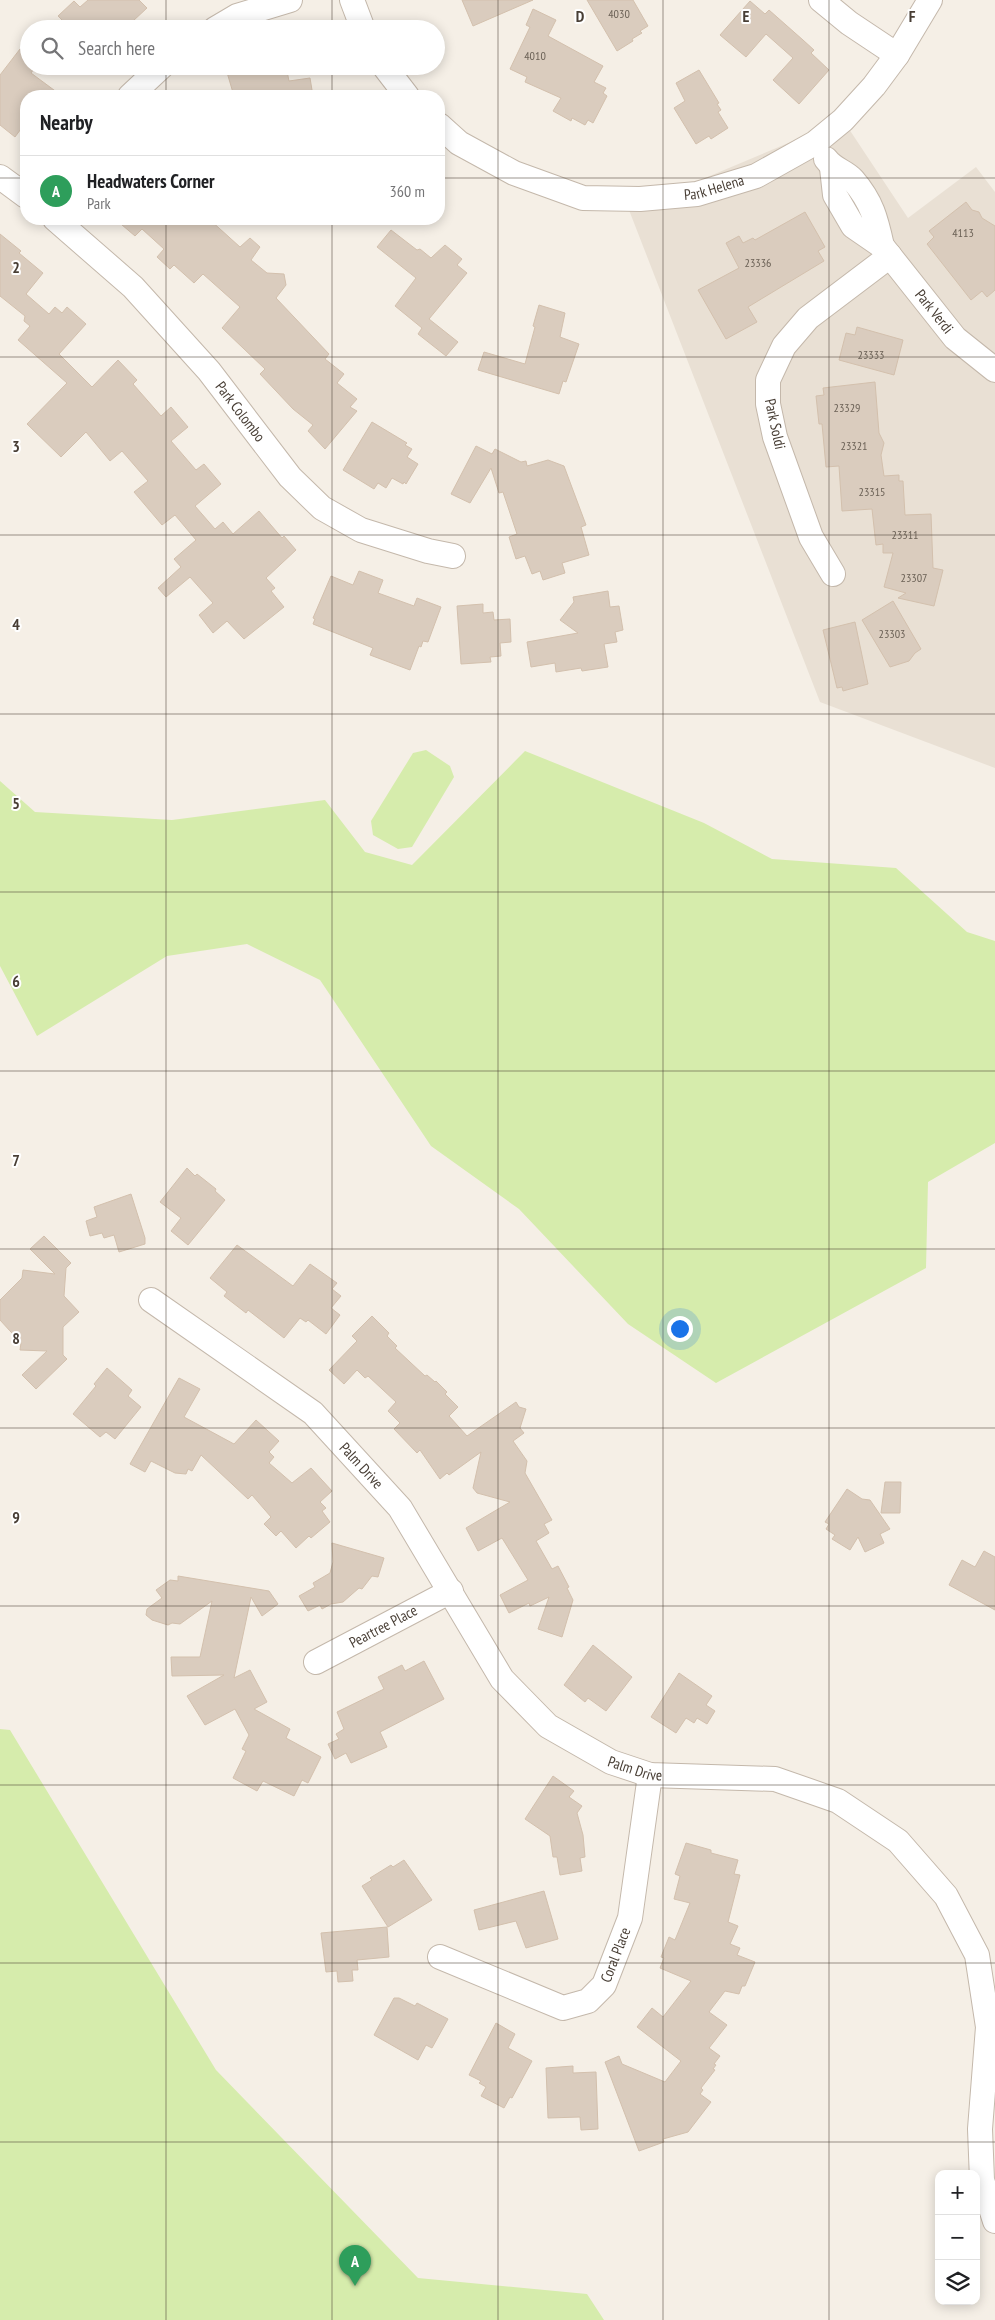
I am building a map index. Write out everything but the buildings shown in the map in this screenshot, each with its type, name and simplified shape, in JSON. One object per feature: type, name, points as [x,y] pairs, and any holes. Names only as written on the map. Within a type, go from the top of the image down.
[{"type":"street","points":[[230,20],[237,16],[290,0]]},
{"type":"street","points":[[352,0],[360,20]]},
{"type":"street","points":[[821,0],[849,23],[897,55]]},
{"type":"street","name":"Park Helena","points":[[445,130],[459,142],[514,173],[583,198],[640,199],[697,194],[756,176],[815,143],[843,120],[868,93],[897,55],[930,0]]},
{"type":"street","points":[[136,90],[152,75]]},
{"type":"street","points":[[391,75],[402,90]]},
{"type":"street","name":"Park Verdi","points":[[815,143],[832,168],[851,179],[874,210],[886,251]]},
{"type":"street","name":"Park Verdi","points":[[832,168],[835,195],[853,226],[886,251],[955,338],[995,370]]},
{"type":"street","points":[[0,177],[20,192]]},
{"type":"street","points":[[846,215],[867,201]]},
{"type":"street","name":"Park Colombo","points":[[62,225],[133,287],[208,371],[290,477],[322,508],[361,530],[453,556]]},
{"type":"street","name":"Park Soldi","points":[[833,574],[811,537],[775,437],[768,404],[768,380],[784,346],[808,318],[886,251]]},
{"type":"street","name":"Palm Drive","points":[[151,1300],[313,1413],[400,1508],[502,1679],[548,1726],[611,1762],[650,1775],[776,1779],[838,1801],[898,1841],[946,1896],[977,1955],[988,2026],[980,2129],[982,2180],[995,2220]]},
{"type":"street","name":"Peartree Place","points":[[316,1662],[451,1591]]},
{"type":"street","name":"Coral Place","points":[[440,1956],[563,2008],[588,2001],[604,1985],[630,1918],[650,1775]]},
{"type":"shaded area","points":[[843,120],[908,218],[976,167],[995,192],[995,768],[820,702],[629,210]]},
{"type":"green space","points":[[426,750],[450,766],[454,777],[412,847],[398,849],[373,835],[371,821],[413,753]]},
{"type":"green space","points":[[525,751],[704,823],[772,859],[896,868],[967,932],[995,941],[995,1143],[928,1182],[926,1268],[716,1383],[628,1324],[519,1209],[431,1146],[320,980],[247,944],[167,956],[37,1036],[0,966],[0,781],[35,812],[172,820],[325,800],[365,852],[412,865]]},
{"type":"green space","points":[[0,1729],[10,1730],[216,2070],[418,2278],[587,2294],[604,2320],[0,2320]]},
{"type":"place","name":"Headwaters Corner","points":[[355,2286]]}]
